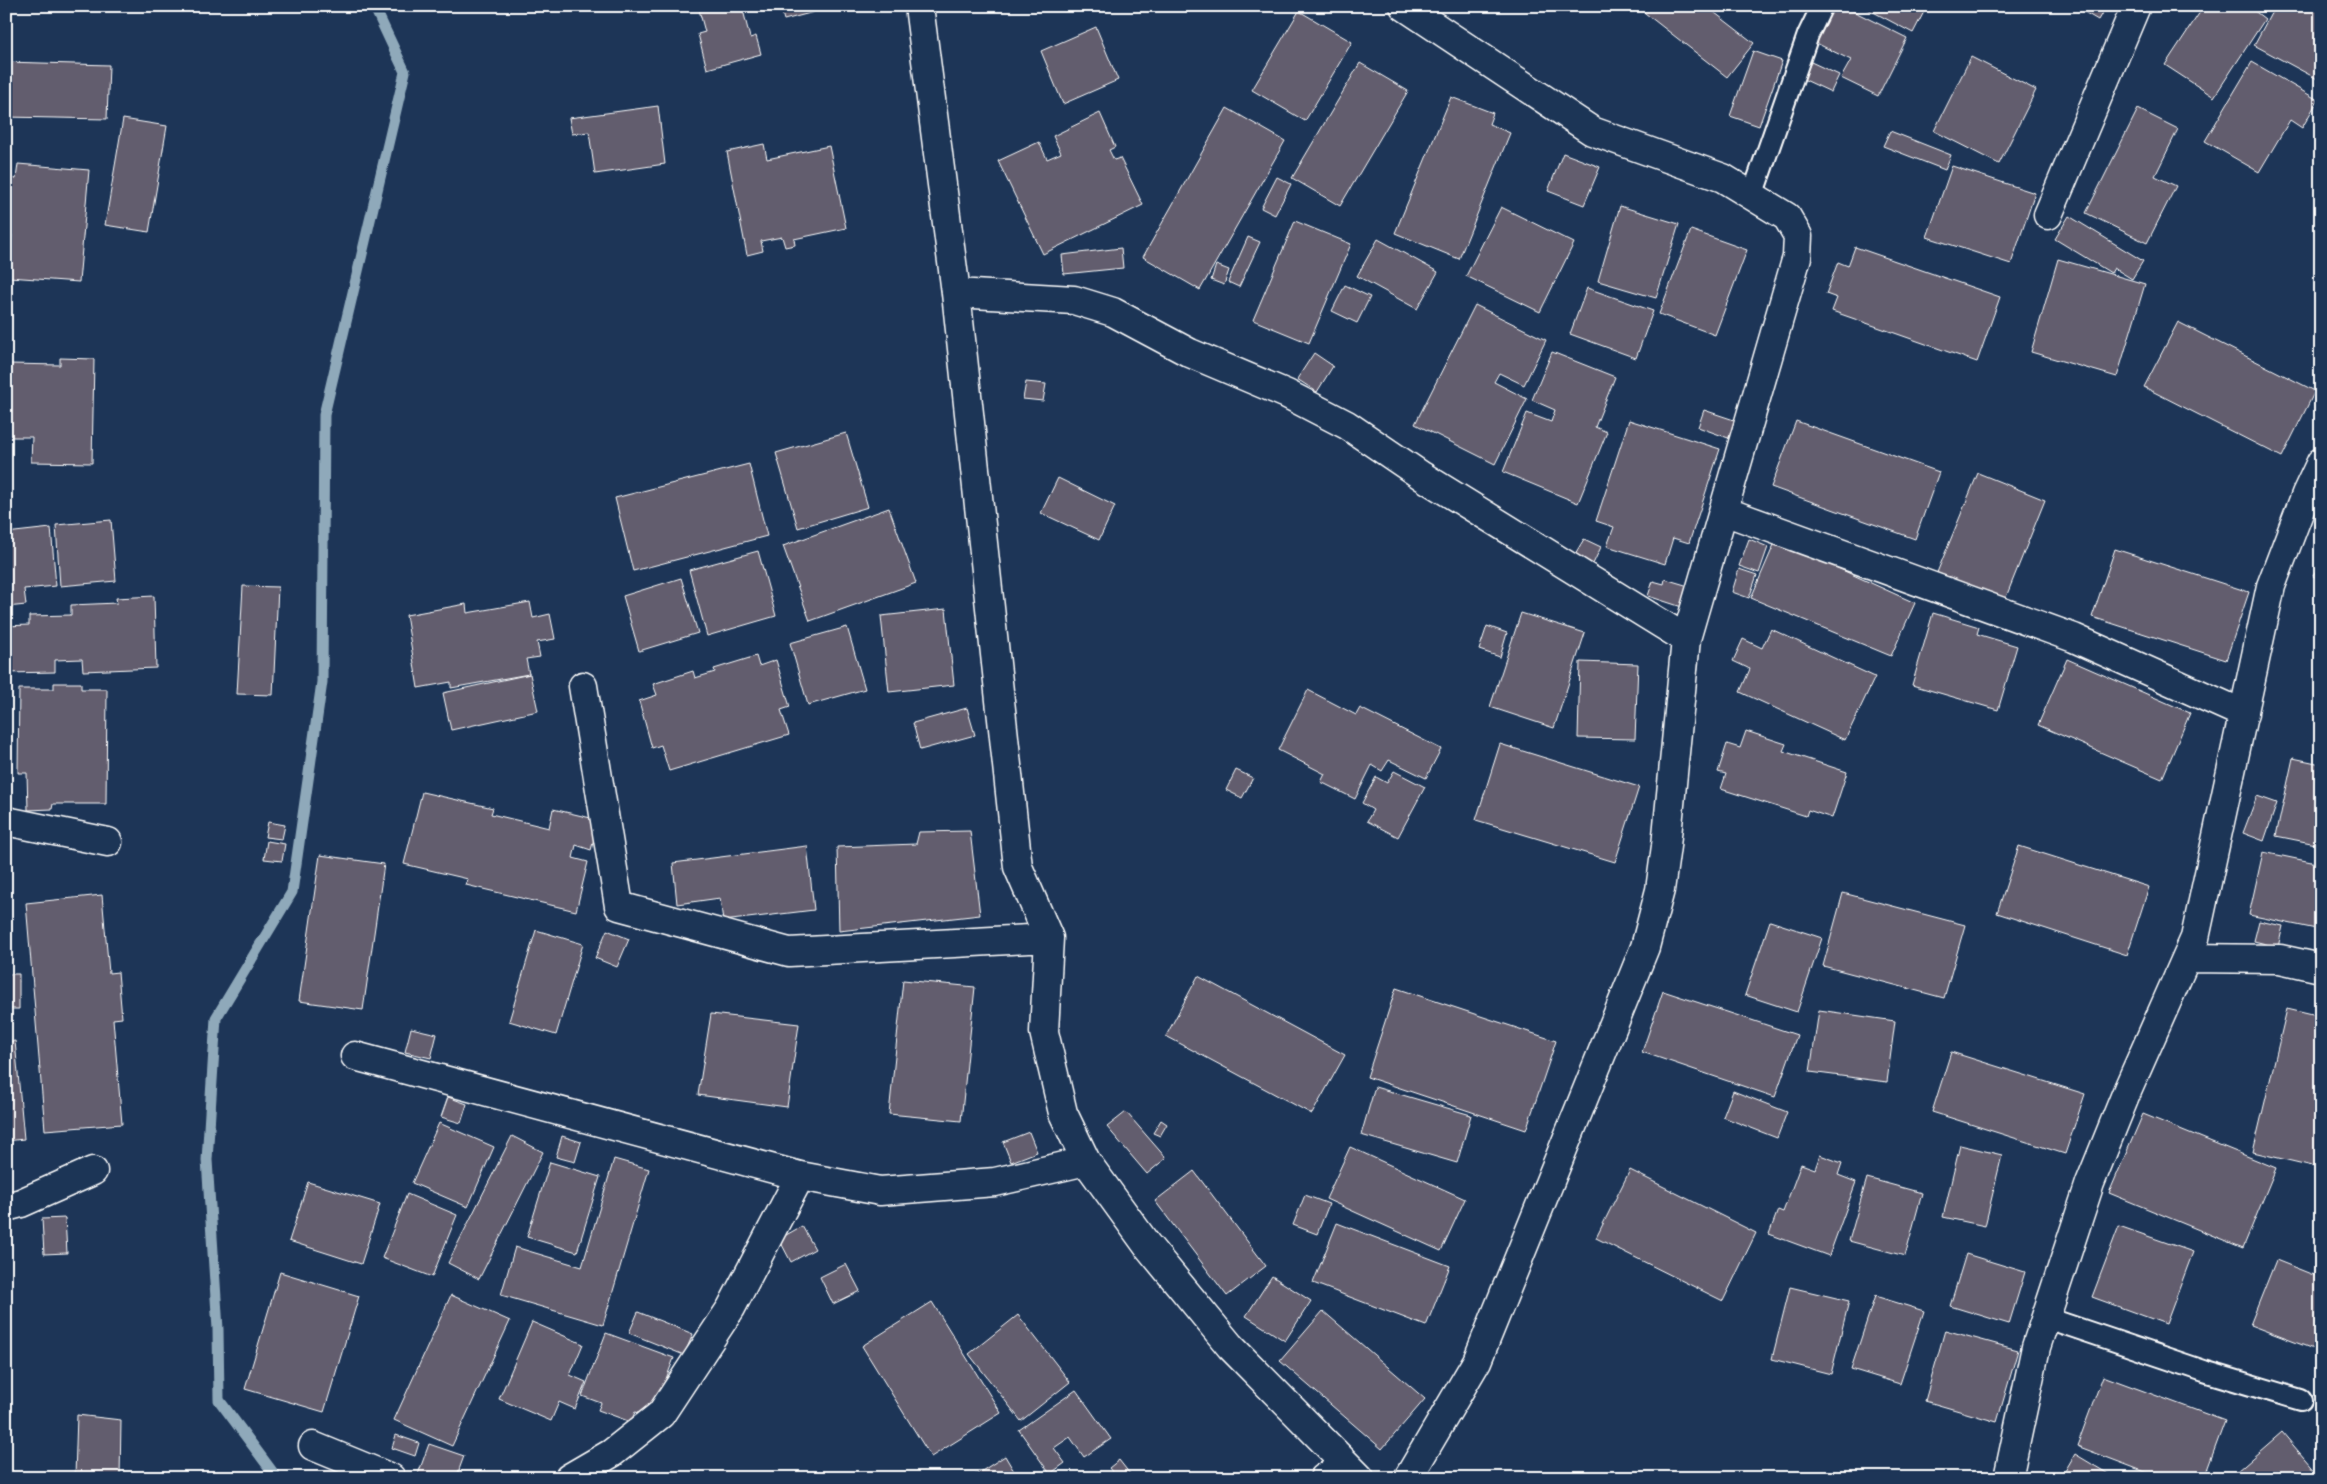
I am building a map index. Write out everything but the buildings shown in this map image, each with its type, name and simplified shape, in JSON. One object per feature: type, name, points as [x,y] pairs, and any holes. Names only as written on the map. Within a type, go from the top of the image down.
[{"type":"street","points":[[919,6],[956,293],[1018,867],[1049,938],[1044,1032],[1063,1113],[1086,1161],[1147,1245],[1230,1346],[1344,1473]]},
{"type":"street","points":[[1404,6],[1592,131],[1723,178],[1787,217],[1798,236],[1797,257],[1686,638],[1666,846],[1660,890],[1645,947],[1477,1361],[1408,1478]]},
{"type":"street","points":[[2048,215],[2136,6]]},
{"type":"street","points":[[956,293],[1074,300],[1113,312],[1190,353],[1287,394],[1347,425],[1422,476],[1686,638]]},
{"type":"street","points":[[2008,1478],[2036,1347],[2090,1183],[2128,1090],[2195,938],[2271,586],[2306,494],[2321,462]]},
{"type":"street","points":[[1724,511],[2074,638],[2244,714]]},
{"type":"street","points":[[582,686],[619,906],[789,952],[1049,938]]},
{"type":"street","points":[[6,821],[108,842]]},
{"type":"street","points":[[2187,958],[2280,959],[2321,968]]},
{"type":"street","points":[[355,1056],[800,1176],[880,1191],[995,1182],[1086,1161]]},
{"type":"street","points":[[6,1207],[21,1203],[94,1171]]},
{"type":"street","points":[[569,1478],[612,1453],[661,1414],[731,1308],[800,1176]]},
{"type":"street","points":[[313,1446],[391,1478]]},
{"type":"lane","points":[[1752,196],[1808,35],[1822,6]]},
{"type":"lane","points":[[2047,1318],[2301,1400]]},
{"type":"waterway","points":[[277,1478],[219,1400],[218,1329],[207,1160],[216,1018],[292,892],[322,682],[324,415],[405,72],[374,6]]}]
